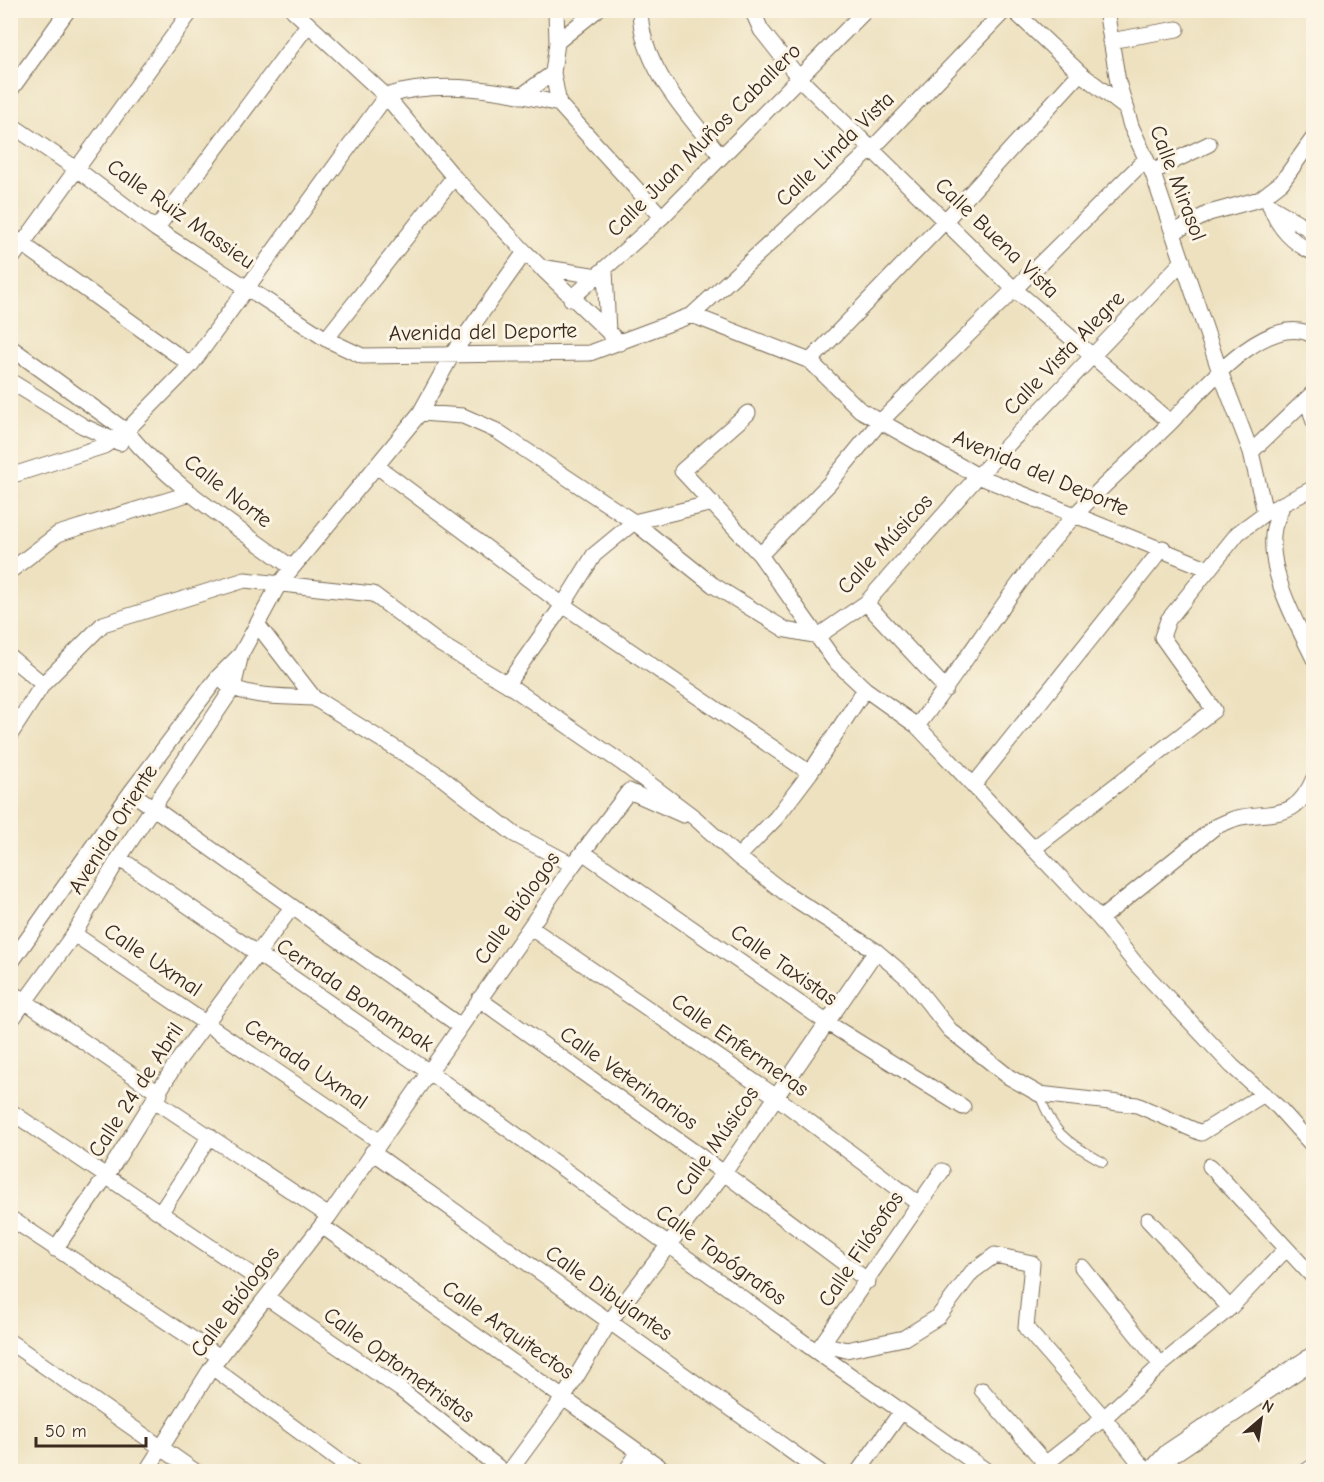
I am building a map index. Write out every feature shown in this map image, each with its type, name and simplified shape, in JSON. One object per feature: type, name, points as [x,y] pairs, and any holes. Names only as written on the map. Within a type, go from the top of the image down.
[{"type":"street","points":[[10,91],[68,10]]},
{"type":"street","points":[[10,261],[17,239],[78,170],[192,10]]},
{"type":"street","points":[[293,10],[307,26],[386,96],[454,177],[525,252],[571,299],[620,343]]},
{"type":"street","points":[[556,10],[557,42],[553,72],[559,104],[662,217]]},
{"type":"street","points":[[557,42],[597,10]]},
{"type":"street","points":[[640,10],[640,27],[648,54],[680,103],[721,156]]},
{"type":"street","name":"Calle Buena Vista","points":[[752,10],[761,30],[799,78],[1014,289],[1170,422]]},
{"type":"street","name":"Calle Juan Muños Caballero","points":[[571,299],[662,217],[866,10]]},
{"type":"street","name":"Calle Linda Vista","points":[[692,315],[872,148],[1005,10]]},
{"type":"street","points":[[1014,10],[1080,73],[1127,109]]},
{"type":"street","name":"Calle Mirasol","points":[[1106,10],[1110,41],[1127,109],[1174,232],[1219,369],[1251,452],[1265,513]]},
{"type":"street","points":[[156,229],[307,26]]},
{"type":"street","points":[[1110,41],[1177,29]]},
{"type":"street","points":[[521,96],[553,72]]},
{"type":"street","points":[[692,315],[810,361],[945,221],[1080,73]]},
{"type":"street","points":[[10,476],[114,442],[191,366],[386,96],[411,88],[455,87],[559,104]]},
{"type":"street","name":"Calle Ruiz Massieu","points":[[10,124],[78,170],[156,229],[326,339]]},
{"type":"street","points":[[1174,232],[1209,213],[1265,202],[1314,137]]},
{"type":"street","points":[[1153,174],[1209,144]]},
{"type":"street","points":[[760,555],[829,484],[879,423],[1146,159]]},
{"type":"street","points":[[326,339],[454,177]]},
{"type":"street","points":[[1265,202],[1314,232]]},
{"type":"street","points":[[1265,202],[1276,223],[1297,245],[1314,253]]},
{"type":"street","points":[[17,239],[191,366]]},
{"type":"street","name":"Avenida Oriente","points":[[10,1022],[74,934],[119,858],[232,688],[241,654],[279,584],[291,567],[378,467],[420,413],[453,353],[525,252]]},
{"type":"street","name":"Calle Vista Alegre","points":[[978,476],[1183,261]]},
{"type":"street","points":[[540,267],[602,273],[608,332]]},
{"type":"street","name":"Avenida del Deporte","points":[[326,339],[362,356],[453,353],[590,353],[692,315]]},
{"type":"street","points":[[917,726],[1023,580],[1075,515],[1170,422],[1219,369],[1282,330],[1306,331],[1314,336]]},
{"type":"street","name":"Calle Norte","points":[[10,347],[126,431],[140,448],[191,494],[291,567]]},
{"type":"street","name":"Avenida del Deporte","points":[[810,361],[860,410],[879,423],[978,476],[1163,548],[1209,569]]},
{"type":"street","name":"Calle Norte","points":[[10,381],[114,442],[140,448]]},
{"type":"street","points":[[1251,452],[1310,395]]},
{"type":"street","points":[[1310,395],[1314,422]]},
{"type":"street","points":[[420,413],[463,416],[497,431],[634,522],[713,585],[786,630],[818,636]]},
{"type":"street","points":[[748,413],[682,471],[760,555],[834,660],[865,689],[917,726],[1100,920],[1135,963],[1199,1032],[1232,1066],[1279,1108],[1314,1147]]},
{"type":"street","points":[[378,467],[564,605],[810,774]]},
{"type":"street","name":"Calle Músicos","points":[[818,636],[866,603],[978,476]]},
{"type":"street","points":[[1033,849],[1214,710],[1162,637],[1168,620],[1238,533],[1265,513],[1314,488]]},
{"type":"street","points":[[10,571],[58,534],[191,494]]},
{"type":"street","points":[[507,684],[564,605],[594,555],[634,522],[713,503]]},
{"type":"street","points":[[1282,506],[1274,528],[1276,563],[1287,603],[1314,659]]},
{"type":"street","points":[[973,786],[1163,548]]},
{"type":"street","points":[[10,735],[44,684],[103,624],[245,580],[373,594],[440,644],[507,684],[622,763],[695,818]]},
{"type":"street","points":[[866,603],[946,689]]},
{"type":"street","points":[[257,624],[314,698],[437,774],[514,834],[573,865]]},
{"type":"street","name":"Avenida Oriente","points":[[10,964],[130,792],[218,677],[241,654]]},
{"type":"street","points":[[10,657],[44,684]]},
{"type":"street","points":[[218,677],[232,688],[253,693],[314,698]]},
{"type":"street","points":[[738,857],[776,818],[810,774],[865,689]]},
{"type":"street","points":[[1100,920],[1215,827],[1236,818],[1281,814],[1306,796],[1314,778]]},
{"type":"street","name":"Calle Biólogos","points":[[146,1472],[216,1362],[326,1221],[375,1146],[531,928],[573,865],[629,791],[677,814],[695,818],[738,857],[784,892],[876,951],[910,980],[950,1030],[1009,1077],[1039,1094]]},
{"type":"street","points":[[130,792],[460,1026]]},
{"type":"street","name":"Calle Taxistas","points":[[584,853],[826,1022],[963,1107]]},
{"type":"street","name":"Cerrada Bonampak","points":[[119,858],[256,955],[429,1072]]},
{"type":"street","name":"Calle 24 de Abril","points":[[55,1249],[158,1097],[177,1062],[292,907]]},
{"type":"street","name":"Calle Enfermeras","points":[[531,928],[775,1096],[919,1204]]},
{"type":"street","name":"Calle Uxmal","points":[[74,934],[207,1024]]},
{"type":"street","name":"Calle Músicos","points":[[507,1472],[564,1397],[610,1321],[671,1246],[724,1173],[876,951]]},
{"type":"street","name":"Calle Arquitectos","points":[[10,992],[158,1097],[667,1472]]},
{"type":"street","name":"Calle Veterinarios","points":[[479,999],[724,1173],[868,1281]]},
{"type":"street","name":"Cerrada Uxmal","points":[[207,1024],[375,1146]]},
{"type":"street","name":"Calle Topógrafos","points":[[429,1072],[671,1246],[820,1348],[901,1412],[988,1472]]},
{"type":"street","points":[[1039,1094],[1137,1105],[1201,1133],[1264,1094]]},
{"type":"street","points":[[10,1111],[249,1273]]},
{"type":"street","points":[[161,1212],[210,1136]]},
{"type":"street","name":"Calle Dibujantes","points":[[375,1146],[610,1321],[820,1472]]},
{"type":"street","points":[[1210,1166],[1285,1250],[1314,1278]]},
{"type":"street","name":"Calle Filósofos","points":[[820,1348],[942,1171]]},
{"type":"street","points":[[10,1218],[216,1362],[354,1472]]},
{"type":"street","points":[[1148,1220],[1230,1308]]},
{"type":"street","points":[[982,1390],[1040,1467],[1104,1418],[1161,1365],[1230,1308],[1285,1250]]},
{"type":"street","points":[[820,1348],[846,1350],[904,1338],[938,1317],[972,1272],[995,1255],[1032,1263],[1026,1328],[1104,1418],[1147,1472]]},
{"type":"street","points":[[1082,1267],[1161,1365]]},
{"type":"street","name":"Calle Optometristas","points":[[266,1297],[400,1389],[507,1472]]},
{"type":"street","points":[[10,1342],[196,1472]]},
{"type":"street","points":[[1153,1472],[1169,1454],[1314,1357]]},
{"type":"street","points":[[858,1472],[901,1412]]},
{"type":"street","points":[[625,1472],[639,1452]]},
{"type":"street","points":[[1305,1472],[1314,1466]]},
{"type":"lane","points":[[1039,1094],[1049,1120],[1064,1139],[1103,1162]]}]
